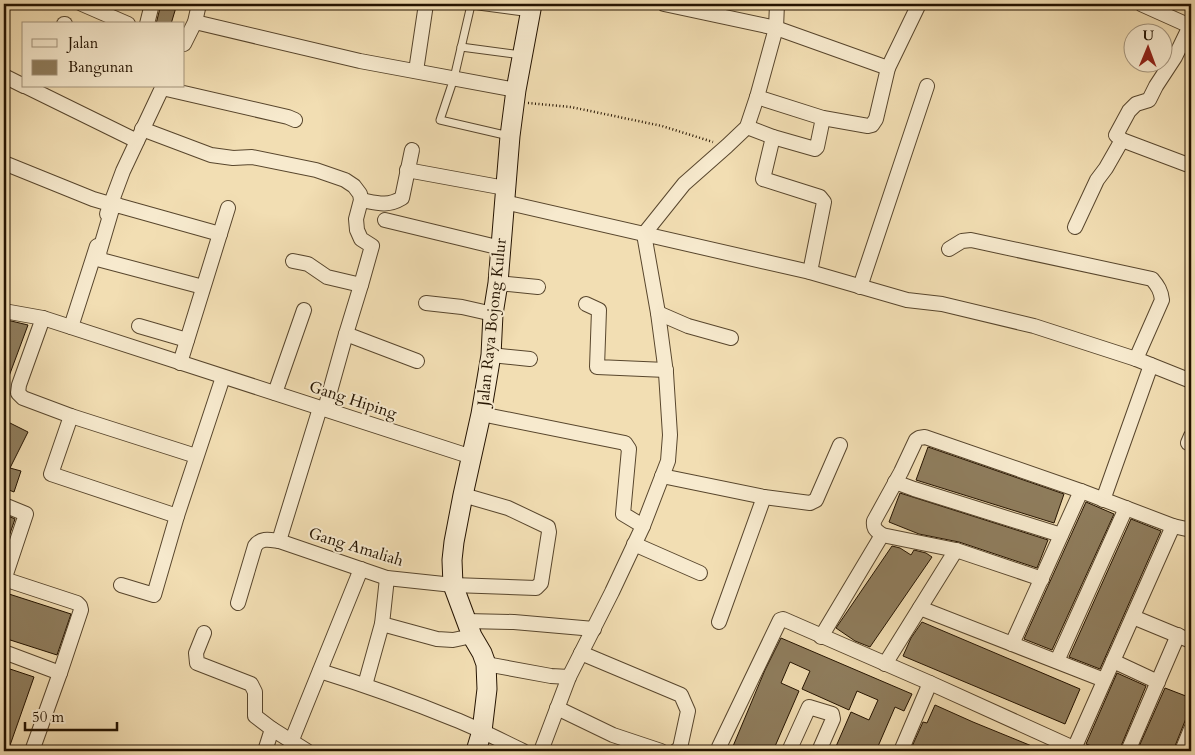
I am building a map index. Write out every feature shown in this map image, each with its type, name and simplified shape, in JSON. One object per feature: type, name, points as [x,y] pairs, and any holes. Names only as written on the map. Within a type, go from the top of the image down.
[{"type":"main road","name":"Jalan Raya Bojong Kulur","points":[[476,751],[482,731],[487,689],[486,664],[469,628],[453,586],[452,560],[463,495],[482,414],[491,355],[493,314],[498,283],[510,136],[515,96],[532,8]]},
{"type":"street","points":[[82,4],[123,22]]},
{"type":"street","points":[[148,22],[152,4]]},
{"type":"street","points":[[185,42],[195,22],[200,4]]},
{"type":"street","points":[[416,71],[426,4]]},
{"type":"street","points":[[664,4],[776,28],[888,68]]},
{"type":"street","points":[[541,751],[568,677],[594,629],[643,526],[668,461],[670,435],[666,370],[644,234],[684,184],[747,127],[776,28],[776,4]]},
{"type":"street","points":[[757,98],[823,118],[868,126],[872,125],[876,119],[888,68],[919,4]]},
{"type":"street","points":[[1141,4],[1190,26],[1175,57],[1149,100],[1136,104],[1116,134],[1122,140],[1191,166]]},
{"type":"street","points":[[195,22],[360,61],[454,78],[515,96]]},
{"type":"street","points":[[4,76],[22,84]]},
{"type":"street","points":[[860,287],[928,86]]},
{"type":"street","points":[[32,88],[139,135],[211,155],[233,158],[252,157],[323,173],[345,180],[354,186],[360,194],[361,200],[356,219],[358,230],[361,239],[372,246],[361,285],[323,409],[279,541],[265,540],[257,543],[238,602]]},
{"type":"street","points":[[71,328],[110,204],[139,135],[162,88]]},
{"type":"street","points":[[167,88],[295,120]]},
{"type":"street","points":[[747,127],[773,137],[815,149],[817,148],[823,118]]},
{"type":"street","points":[[773,137],[763,179],[820,196],[824,202],[810,272]]},
{"type":"street","points":[[1075,227],[1098,180],[1122,140]]},
{"type":"street","points":[[361,200],[382,204],[393,203],[402,198],[412,150]]},
{"type":"street","points":[[4,163],[110,204]]},
{"type":"street","points":[[407,170],[644,234],[810,272],[907,300],[942,304],[1034,326],[1136,359],[1191,381]]},
{"type":"street","points":[[203,287],[101,260],[99,254],[112,209],[117,205],[220,234]]},
{"type":"street","points":[[180,363],[228,208]]},
{"type":"street","points":[[385,220],[501,248]]},
{"type":"street","points":[[949,249],[962,241],[971,240],[1152,279],[1161,292],[1162,300],[1136,359]]},
{"type":"street","points":[[293,261],[308,264],[328,277],[361,285]]},
{"type":"street","points":[[498,283],[538,287]]},
{"type":"street","points":[[426,303],[462,307],[493,314]]},
{"type":"street","points":[[586,304],[599,310],[597,367],[666,370]]},
{"type":"street","points":[[276,394],[304,310]]},
{"type":"street","name":"Gang Hiping","points":[[4,311],[43,318],[472,457]]},
{"type":"street","points":[[658,313],[693,328],[731,338]]},
{"type":"street","points":[[43,318],[19,385],[18,393],[23,398],[71,416],[196,456]]},
{"type":"street","points":[[140,326],[187,340]]},
{"type":"street","points":[[152,354],[159,332]]},
{"type":"street","points":[[346,334],[418,362]]},
{"type":"street","points":[[491,355],[530,359]]},
{"type":"street","points":[[1103,500],[1151,365]]},
{"type":"street","points":[[121,585],[154,595],[177,516],[223,377]]},
{"type":"street","points":[[482,414],[626,443],[629,449],[623,514],[643,526]]},
{"type":"street","points":[[71,416],[51,474],[177,516]]},
{"type":"street","points":[[1042,579],[956,550],[882,535],[875,530],[873,526],[874,521],[916,440],[925,437],[1081,491],[1173,526],[1191,530]]},
{"type":"street","points":[[662,476],[764,497],[810,503],[816,500],[840,445]]},
{"type":"street","points":[[895,482],[914,490],[1062,535]]},
{"type":"street","points":[[1012,644],[1081,491]]},
{"type":"street","name":"Gang Amaliah","points":[[279,541],[387,578],[453,586],[538,587],[541,582],[549,532],[548,527],[508,508],[463,495]]},
{"type":"street","points":[[719,622],[764,497]]},
{"type":"street","points":[[4,505],[26,514],[4,580],[77,603],[81,610],[32,751]]},
{"type":"street","points":[[1057,661],[1126,508]]},
{"type":"street","points":[[719,751],[719,747],[780,620],[783,619],[930,683],[1075,750],[1173,526]]},
{"type":"street","points":[[822,637],[882,535]]},
{"type":"street","points":[[634,544],[700,574]]},
{"type":"street","points":[[885,664],[956,550]]},
{"type":"street","points":[[291,742],[361,569]]},
{"type":"street","points":[[365,685],[382,624],[387,578]]},
{"type":"street","points":[[920,608],[1104,680]]},
{"type":"street","points":[[1128,751],[1158,682],[1185,638],[1133,617]]},
{"type":"street","points":[[382,624],[437,640],[453,640],[469,628],[514,622],[594,629]]},
{"type":"street","points":[[204,633],[196,653],[197,663],[251,684],[254,692],[255,716],[307,751]]},
{"type":"street","points":[[4,652],[60,673]]},
{"type":"street","points":[[581,653],[681,695],[688,710],[680,748],[676,751]]},
{"type":"street","points":[[1113,661],[1158,682]]},
{"type":"street","points":[[486,664],[551,676],[568,677]]},
{"type":"street","points":[[320,672],[365,685],[448,716],[523,751]]},
{"type":"street","points":[[901,751],[930,683]]},
{"type":"street","points":[[789,751],[809,707],[832,714],[833,719],[819,751]]},
{"type":"street","points":[[557,708],[613,734],[661,751]]},
{"type":"street","points":[[265,751],[272,729]]},
{"type":"street","points":[[1182,751],[1191,729]]},
{"type":"lane","points":[[510,136],[440,120],[454,78],[471,5],[532,8]]},
{"type":"lane","points":[[461,47],[523,55]]},
{"type":"path","points":[[515,96],[662,126],[727,146]]},
{"type":"building","points":[[161,4],[177,4],[172,22],[156,22]]},
{"type":"building","points":[[7,320],[28,325],[4,387],[4,329]]},
{"type":"building","points":[[4,420],[28,432],[10,468],[21,471],[14,492],[4,488]]},
{"type":"building","points":[[928,447],[1064,494],[1054,523],[916,480]]},
{"type":"building","points":[[900,493],[1048,540],[1037,568],[959,542],[919,534],[889,522]]},
{"type":"building","points":[[1086,502],[1114,514],[1052,650],[1024,639]]},
{"type":"building","points":[[4,514],[15,519],[5,548],[4,548]]},
{"type":"building","points":[[1131,519],[1161,531],[1100,669],[1069,657]]},
{"type":"building","points":[[892,546],[900,548],[911,555],[914,550],[926,553],[932,557],[870,647],[855,641],[836,628]]},
{"type":"building","points":[[9,594],[71,614],[57,655],[4,638],[4,611]]},
{"type":"building","points":[[922,622],[1080,689],[1065,724],[903,656],[911,638]]},
{"type":"building","points":[[781,638],[912,694],[904,711],[895,707],[876,751],[834,751],[851,712],[869,720],[878,700],[857,691],[849,710],[802,689],[810,671],[790,662],[781,683],[799,691],[773,751],[731,751],[765,670]]},
{"type":"building","points":[[4,667],[34,677],[8,751],[4,751]]},
{"type":"building","points":[[1117,673],[1146,686],[1119,751],[1105,751],[1086,744]]},
{"type":"building","points":[[1165,688],[1191,698],[1191,706],[1173,751],[1137,751]]},
{"type":"building","points":[[935,705],[1044,751],[910,751],[923,722],[927,723]]}]
